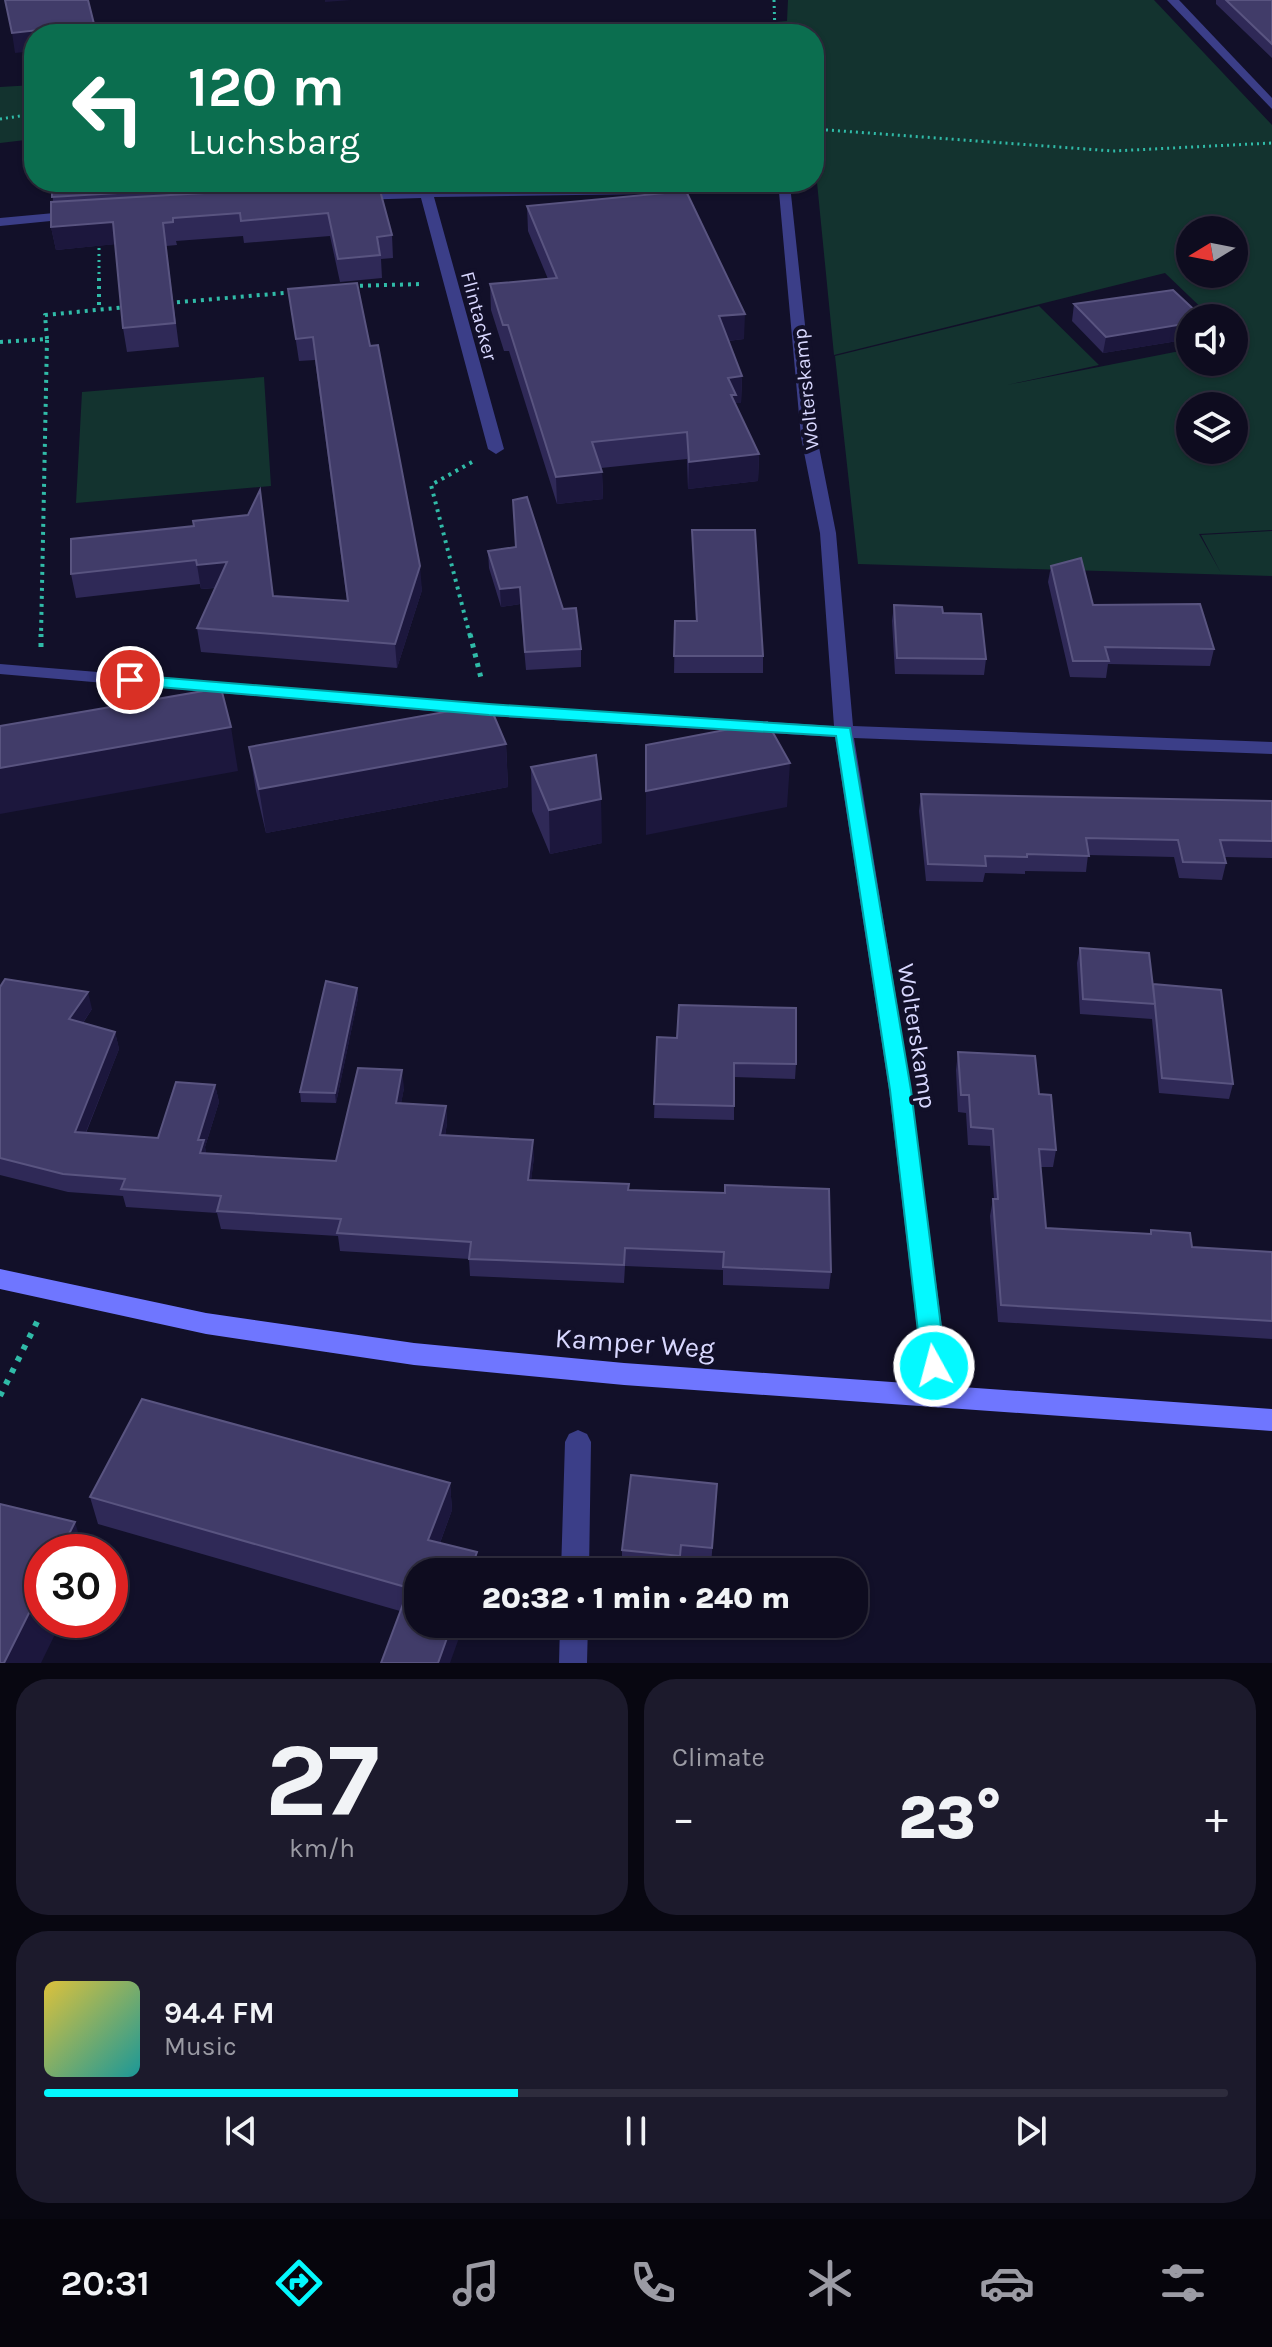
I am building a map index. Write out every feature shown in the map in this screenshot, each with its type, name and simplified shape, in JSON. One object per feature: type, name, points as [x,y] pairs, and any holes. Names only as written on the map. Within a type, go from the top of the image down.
[{"type":"main road","name":"Kamper Weg","points":[[0,1279],[195,1321],[338,1345],[579,1373],[1272,1420]]},
{"type":"street","points":[[1173,0],[1272,105]]},
{"type":"street","name":"Wolterskamp","points":[[426,193],[498,192]]},
{"type":"street","name":"Wolterskamp","points":[[785,192],[809,437],[828,533],[844,732],[900,1090],[938,1397]]},
{"type":"street","points":[[335,197],[426,193]]},
{"type":"street","name":"Flintacker","points":[[426,193],[496,449]]},
{"type":"street","points":[[0,222],[99,212]]},
{"type":"street","points":[[0,669],[489,710],[844,732],[1272,748]]},
{"type":"street","points":[[575,1558],[578,1442]]},
{"type":"street","points":[[573,1663],[574,1638]]},
{"type":"path","points":[[774,0],[775,24]]},
{"type":"path","points":[[0,119],[24,115]]},
{"type":"path","points":[[824,130],[1113,151],[1272,143]]},
{"type":"path","points":[[99,212],[99,309]]},
{"type":"path","points":[[343,287],[389,283],[450,285]]},
{"type":"path","points":[[160,304],[297,291]]},
{"type":"path","points":[[41,673],[45,315],[129,306]]},
{"type":"path","points":[[0,342],[47,339]]},
{"type":"path","points":[[489,710],[431,485],[496,449]]},
{"type":"path","points":[[0,1396],[52,1292]]},
{"type":"green space","points":[[788,0],[1154,0],[1272,125],[1272,530],[1199,534],[1221,573],[1201,535],[1272,531],[1272,576],[858,564],[835,356],[1039,306],[1099,365],[1007,385],[1176,352],[1176,376],[1248,376],[1248,304],[1197,304],[1181,288],[1248,288],[1248,216],[1176,216],[1176,284],[1165,273],[834,355],[818,192],[824,192],[824,24],[752,24],[787,21]]},
{"type":"green space","points":[[24,86],[24,140],[0,143],[0,87]]},
{"type":"green space","points":[[264,377],[271,486],[76,503],[82,392]]},
{"type":"building","points":[[5,0],[88,0],[94,24],[24,24],[24,32],[12,33]]},
{"type":"building","points":[[1226,0],[1272,0],[1272,44]]},
{"type":"building","points":[[52,192],[135,192],[52,197]]},
{"type":"building","points":[[223,192],[380,192],[392,235],[377,237],[380,255],[338,259],[328,213],[241,221],[240,213],[173,218],[173,222],[163,223],[175,323],[123,328],[113,222],[51,227],[51,202]]},
{"type":"building","points":[[686,192],[745,314],[719,316],[742,376],[728,378],[736,395],[731,395],[759,454],[689,462],[687,432],[592,442],[602,472],[556,477],[508,325],[503,325],[490,284],[557,278],[527,206]]},
{"type":"building","points":[[357,283],[370,346],[378,345],[420,566],[395,644],[197,628],[227,562],[197,565],[196,560],[71,574],[71,539],[194,526],[193,521],[248,515],[260,490],[273,596],[348,601],[313,337],[296,339],[288,289]]},
{"type":"building","points":[[1173,290],[1188,304],[1176,304],[1176,325],[1106,337],[1074,304]]},
{"type":"building","points":[[527,497],[563,609],[576,608],[581,649],[525,652],[520,587],[500,589],[488,551],[516,547],[513,500]]},
{"type":"building","points":[[692,530],[755,530],[763,656],[674,656],[675,621],[697,621]]},
{"type":"building","points":[[1081,558],[1093,605],[1200,604],[1214,649],[1105,647],[1109,661],[1073,661],[1051,566]]},
{"type":"building","points":[[894,605],[942,607],[943,613],[981,614],[986,659],[897,658]]},
{"type":"building","points":[[221,688],[231,727],[0,768],[0,726]]},
{"type":"building","points":[[489,704],[506,744],[259,789],[249,747]]},
{"type":"building","points":[[767,722],[790,763],[646,791],[646,745]]},
{"type":"building","points":[[596,755],[601,799],[549,810],[531,767]]},
{"type":"building","points":[[921,794],[1272,801],[1272,841],[1220,840],[1226,863],[1183,862],[1178,840],[1086,838],[1089,856],[985,856],[986,866],[928,864]]},
{"type":"building","points":[[1080,948],[1149,953],[1155,1004],[1083,999]]},
{"type":"building","points":[[5,979],[88,992],[69,1019],[115,1032],[75,1132],[158,1138],[176,1082],[215,1085],[198,1140],[204,1140],[200,1153],[336,1161],[358,1068],[402,1070],[396,1103],[446,1106],[440,1135],[533,1140],[528,1180],[629,1184],[628,1190],[725,1193],[725,1185],[829,1189],[831,1272],[723,1267],[724,1252],[625,1248],[624,1265],[469,1259],[471,1242],[337,1233],[341,1219],[217,1211],[221,1196],[121,1189],[125,1179],[63,1174],[0,1158],[0,987]]},
{"type":"building","points":[[326,981],[357,988],[335,1093],[300,1092]]},
{"type":"building","points":[[1153,984],[1221,990],[1233,1084],[1162,1078]]},
{"type":"building","points":[[679,1005],[796,1008],[796,1064],[734,1063],[734,1106],[654,1104],[657,1037],[677,1038]]},
{"type":"building","points":[[958,1052],[1035,1056],[1039,1094],[1051,1095],[1056,1150],[1039,1149],[1046,1228],[1190,1233],[1192,1247],[1272,1252],[1272,1321],[1001,1305],[993,1199],[998,1199],[993,1129],[971,1127],[969,1095],[961,1095]]},
{"type":"building","points":[[142,1399],[450,1483],[428,1540],[477,1552],[475,1558],[404,1558],[404,1587],[90,1497]]},
{"type":"building","points":[[631,1475],[717,1484],[712,1548],[681,1545],[680,1556],[622,1550]]},
{"type":"building","points":[[0,1504],[75,1522],[69,1534],[24,1534],[24,1623],[4,1663],[0,1663]]},
{"type":"building","points":[[404,1601],[404,1638],[447,1638],[438,1663],[381,1663]]},
{"type":"route","points":[[130,680],[489,710],[844,732],[900,1090],[934,1366]]}]
